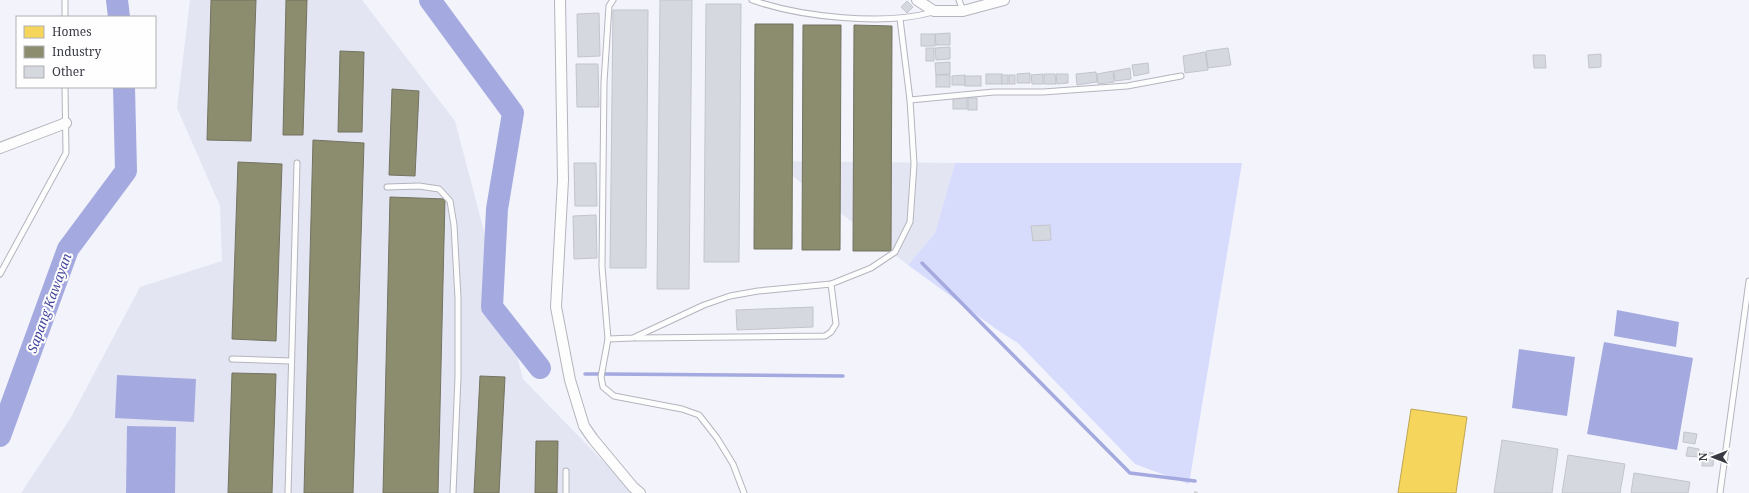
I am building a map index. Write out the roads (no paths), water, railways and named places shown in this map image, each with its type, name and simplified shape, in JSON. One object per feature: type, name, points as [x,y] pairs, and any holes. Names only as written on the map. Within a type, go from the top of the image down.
[{"type":"street","points":[[560,0],[563,180],[556,307],[570,380],[584,426],[633,487],[640,493]]},
{"type":"street","points":[[917,0],[934,11],[963,11],[1004,0]]},
{"type":"street","points":[[0,148],[66,123]]},
{"type":"lane","points":[[65,0],[65,16]]},
{"type":"lane","points":[[613,0],[609,6],[604,82],[602,267],[608,339],[601,377],[603,387],[614,396],[682,409],[699,415],[717,438],[733,464],[744,493]]},
{"type":"lane","points":[[752,0],[772,7],[824,16],[900,19],[915,17],[934,11]]},
{"type":"lane","points":[[959,0],[963,11]]},
{"type":"lane","points":[[633,338],[704,305],[730,296],[758,291],[831,284],[871,268],[895,252],[910,222],[914,164],[910,100],[900,19]]},
{"type":"lane","points":[[910,100],[994,92],[1043,92],[1127,86],[1181,76]]},
{"type":"lane","points":[[0,274],[66,153],[65,88]]},
{"type":"lane","points":[[288,493],[297,163]]},
{"type":"lane","points":[[387,187],[419,186],[439,189],[450,201],[454,225],[458,298],[458,385],[453,493]]},
{"type":"lane","points":[[1720,493],[1749,281]]},
{"type":"lane","points":[[608,339],[825,336],[831,332],[836,324],[831,284]]},
{"type":"lane","points":[[232,359],[291,361]]},
{"type":"lane","points":[[566,471],[566,493]]},
{"type":"water","points":[[1617,310],[1679,322],[1676,347],[1614,336]]},
{"type":"water","points":[[1604,342],[1693,358],[1677,450],[1587,434]]},
{"type":"water","points":[[1519,349],[1575,357],[1567,416],[1512,408]]},
{"type":"water","points":[[117,375],[196,379],[194,422],[115,418]]},
{"type":"water","points":[[127,426],[176,427],[175,493],[126,493]]},
{"type":"waterway","name":"Sapang Kawayan","points":[[117,0],[119,16]]},
{"type":"waterway","points":[[430,0],[513,113],[497,209],[492,307],[540,368]]},
{"type":"waterway","name":"Sapang Kawayan","points":[[0,436],[68,249],[126,171],[124,88]]},
{"type":"waterway","points":[[922,263],[1130,473],[1195,481]]},
{"type":"waterway","points":[[585,374],[599,374]]},
{"type":"waterway","points":[[605,374],[843,376]]}]
